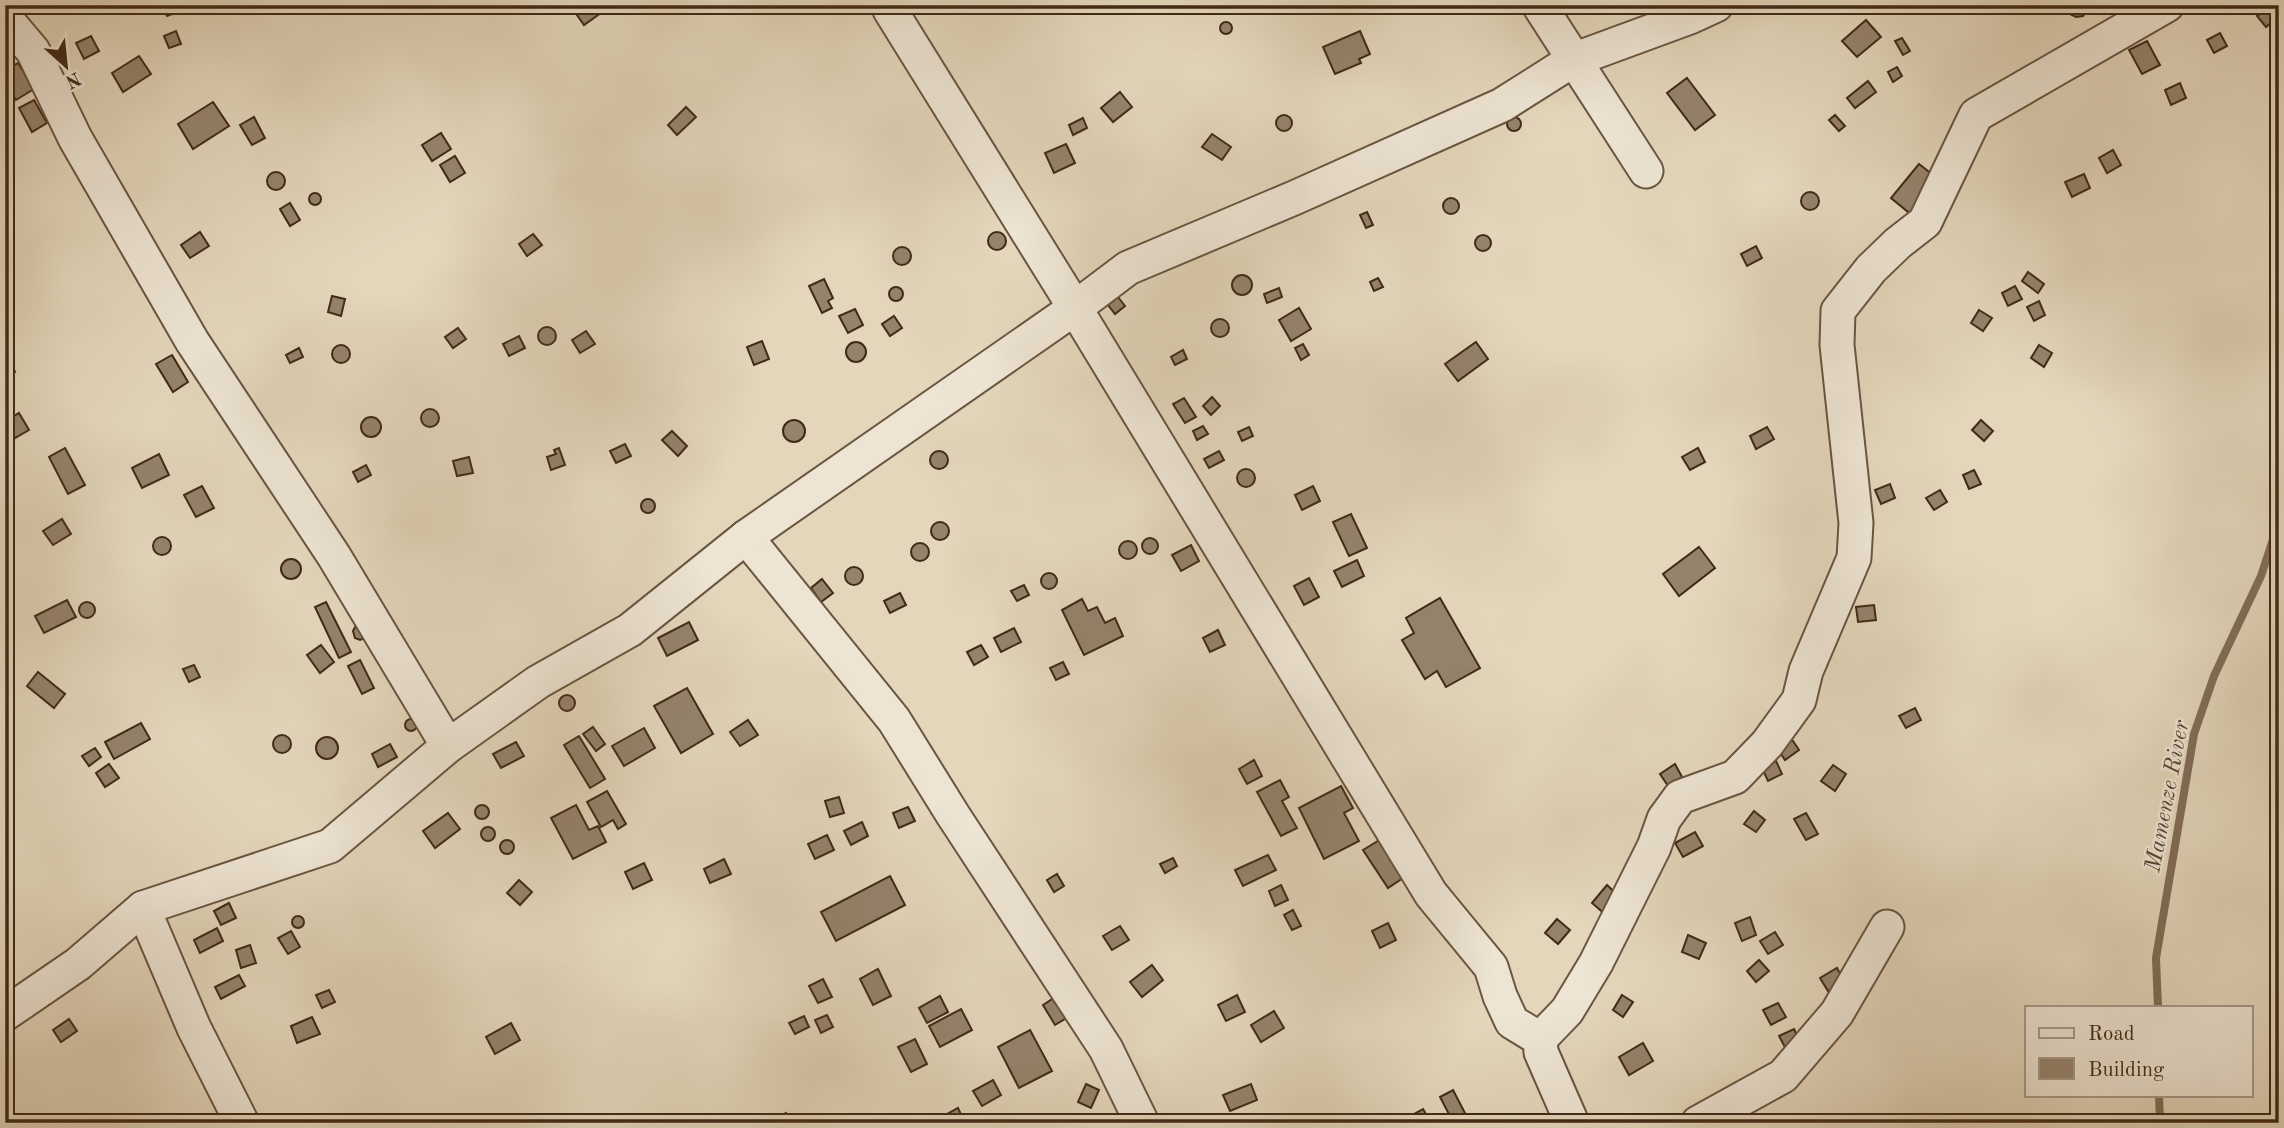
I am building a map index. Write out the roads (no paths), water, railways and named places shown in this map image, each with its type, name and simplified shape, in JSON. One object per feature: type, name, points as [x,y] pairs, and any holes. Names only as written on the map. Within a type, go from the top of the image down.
[{"type":"street","points":[[890,5],[890,10],[1075,308],[1431,894],[1491,967],[1512,1022],[1540,1040]]},
{"type":"street","points":[[1539,5],[1646,171]]},
{"type":"street","points":[[5,1014],[78,964],[143,908],[330,846],[447,746],[538,682],[630,630],[746,537],[1075,308],[1128,268],[1294,198],[1502,105],[1573,60],[1690,18],[1716,5]]},
{"type":"street","points":[[1572,1123],[1541,1052],[1540,1040],[1567,1011],[1596,963],[1654,846],[1664,819],[1680,797],[1735,777],[1767,744],[1799,700],[1807,671],[1854,558],[1856,523],[1837,345],[1838,311],[1871,269],[1925,222],[1976,115],[2167,5]]},
{"type":"street","points":[[5,18],[33,51],[75,138],[192,341],[334,556],[447,746]]},
{"type":"street","points":[[746,537],[894,720],[1105,1049],[1142,1123]]},
{"type":"street","points":[[143,908],[194,1028],[242,1123]]},
{"type":"street","points":[[1698,1123],[1783,1076],[1837,1013],[1887,928]]},
{"type":"waterway","name":"Mamenze River","points":[[2158,1006],[2156,958],[2194,734],[2214,676],[2261,576],[2279,521]]},
{"type":"waterway","name":"Mamenze River","points":[[2159,1096],[2160,1123]]}]
